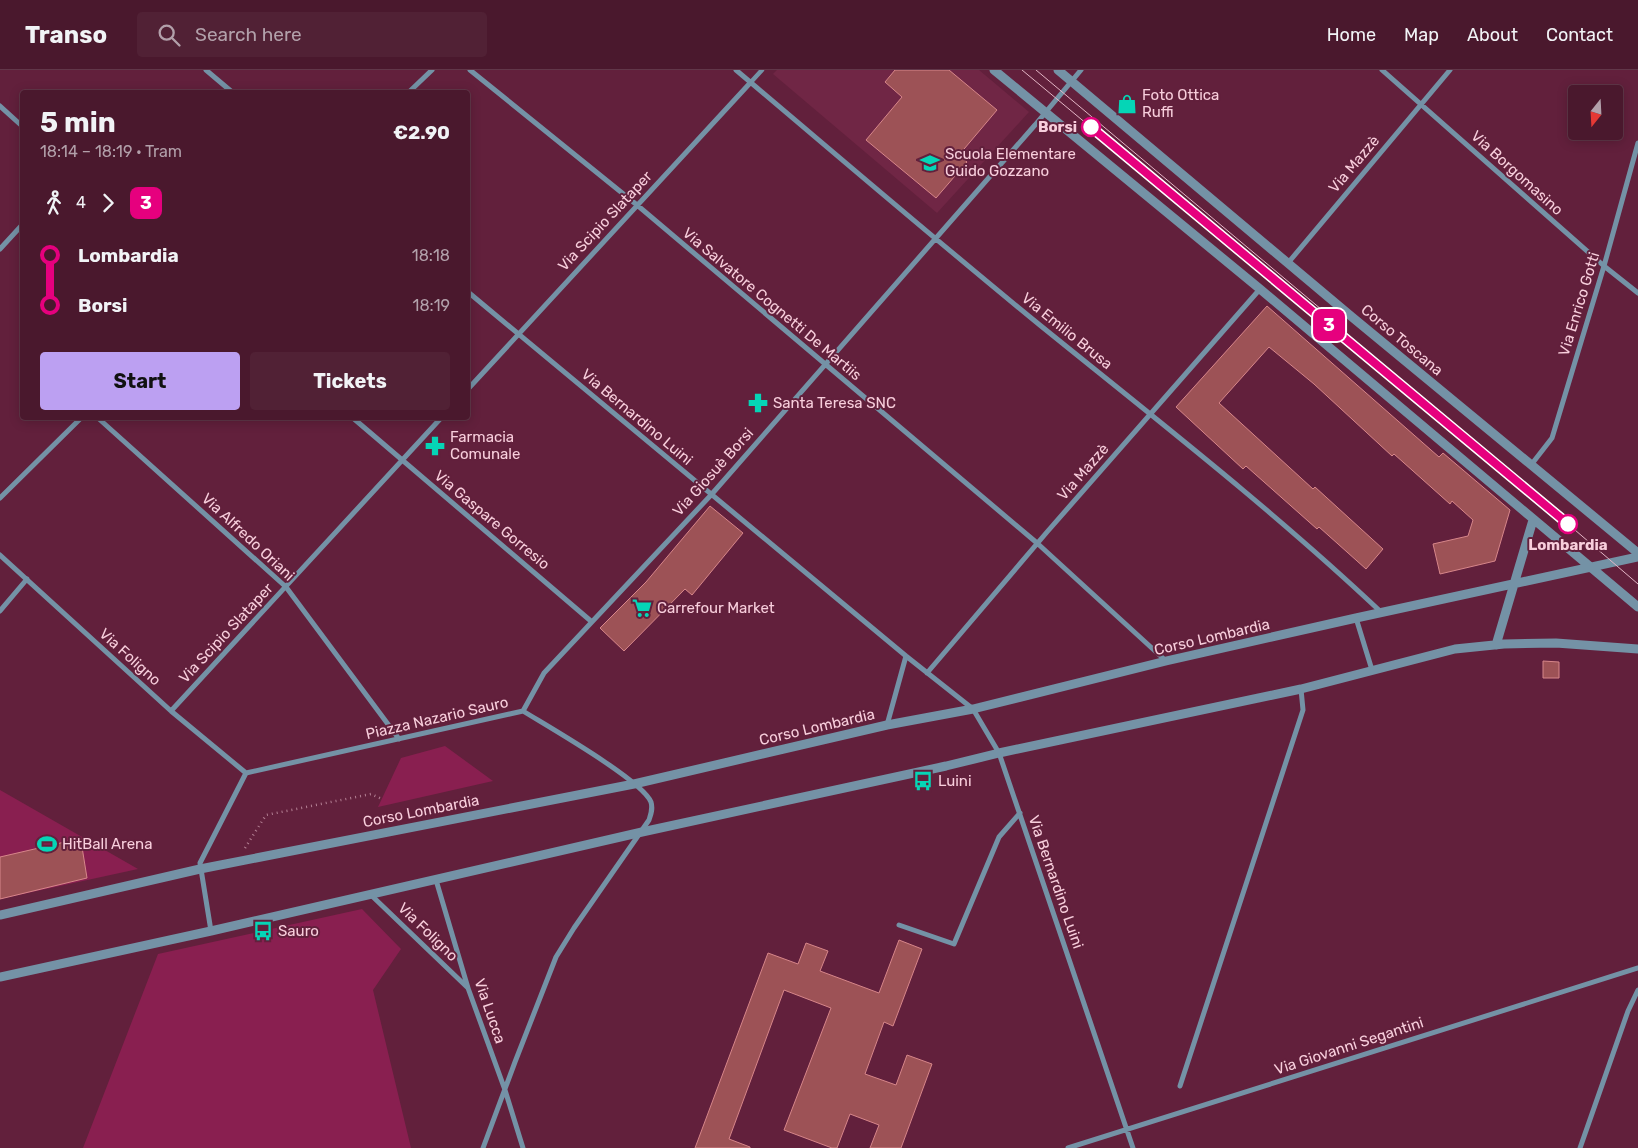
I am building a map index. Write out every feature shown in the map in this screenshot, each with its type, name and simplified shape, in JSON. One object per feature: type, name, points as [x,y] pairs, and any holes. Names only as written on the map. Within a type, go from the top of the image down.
[{"type":"street","points":[[206,70],[230,90]]},
{"type":"street","points":[[411,90],[432,70]]},
{"type":"street","name":"Via Salvatore Cognetti De Martiis","points":[[470,70],[637,205],[1037,543],[1166,661]]},
{"type":"street","name":"Via Emilio Brusa","points":[[736,70],[935,239],[1325,559],[1381,613]]},
{"type":"street","name":"Via Scipio Slataper","points":[[470,387],[762,70]]},
{"type":"street","points":[[994,70],[1260,289],[1638,607]]},
{"type":"street","name":"Corso Toscana","points":[[1058,70],[1638,553]]},
{"type":"street","name":"Via Giosuè Borsi","points":[[523,711],[544,673],[711,495],[1081,70]]},
{"type":"street","name":"Via Borgomasino","points":[[1382,70],[1604,266],[1638,292]]},
{"type":"street","name":"Via Mazzè","points":[[1288,263],[1450,70]]},
{"type":"street","points":[[0,106],[20,124]]},
{"type":"street","name":"Via Enrico Gotti","points":[[1531,465],[1552,438],[1604,266],[1638,143]]},
{"type":"street","points":[[0,249],[20,227]]},
{"type":"street","name":"Via Mazzè","points":[[927,673],[1037,543],[1260,289]]},
{"type":"street","name":"Via Bernardino Luini","points":[[470,294],[711,495],[973,709],[999,753],[1133,1148]]},
{"type":"street","points":[[0,498],[79,420]]},
{"type":"street","name":"Via Alfredo Oriani","points":[[100,420],[286,586],[399,739]]},
{"type":"street","name":"Via Gaspare Gorresio","points":[[356,420],[592,622]]},
{"type":"street","name":"Via Scipio Slataper","points":[[171,711],[439,420]]},
{"type":"street","points":[[1496,645],[1533,520]]},
{"type":"street","name":"Via Foligno","points":[[0,555],[171,711],[246,774]]},
{"type":"street","name":"Corso Lombardia","points":[[0,915],[200,869],[634,784],[887,725],[973,709],[1166,661],[1356,618],[1638,557]]},
{"type":"street","points":[[0,611],[27,579]]},
{"type":"street","points":[[1356,618],[1372,670]]},
{"type":"street","points":[[0,976],[212,931],[642,832],[999,753],[1301,689],[1455,649],[1496,645],[1556,643],[1638,649]]},
{"type":"street","points":[[887,725],[906,656]]},
{"type":"street","points":[[1180,1086],[1303,710],[1301,689]]},
{"type":"street","name":"Piazza Nazario Sauro","points":[[246,774],[523,711],[610,766],[634,784],[650,800],[652,810],[642,832],[574,928],[556,957],[483,1148]]},
{"type":"street","points":[[212,931],[200,863],[246,774]]},
{"type":"street","points":[[899,925],[954,944],[999,837],[1020,813]]},
{"type":"street","name":"Via Lucca","points":[[436,880],[468,988],[505,1090],[523,1148]]},
{"type":"street","name":"Via Foligno","points":[[371,894],[468,988]]},
{"type":"street","name":"Via Giovanni Segantini","points":[[1068,1148],[1638,968]]},
{"type":"street","points":[[1580,1148],[1628,1011],[1638,990]]},
{"type":"path","points":[[236,862],[266,815],[371,794],[382,799]]},
{"type":"shaded area","name":"Scuola Elementare Guido Gozzano","points":[[777,70],[979,70],[1029,112],[937,213],[773,74]]},
{"type":"shaded area","points":[[445,746],[493,781],[378,807],[401,758]]},
{"type":"shaded area","name":"HitBall Arena","points":[[0,790],[138,869],[0,899]]},
{"type":"shaded area","points":[[362,909],[401,949],[373,990],[411,1148],[83,1148],[158,954]]},
{"type":"building","points":[[895,70],[949,70],[997,110],[959,155],[967,162],[936,198],[866,140],[902,97],[885,82]]},
{"type":"building","points":[[1267,306],[1439,457],[1443,453],[1510,510],[1495,561],[1440,574],[1433,544],[1468,536],[1473,520],[1452,501],[1450,504],[1394,454],[1392,456],[1314,384],[1269,347],[1219,403],[1313,489],[1315,487],[1383,549],[1366,569],[1319,527],[1317,529],[1246,466],[1243,469],[1176,407]]},
{"type":"building","points":[[710,506],[743,533],[692,595],[685,589],[624,651],[600,628],[646,582]]},
{"type":"building","points":[[1543,661],[1559,662],[1559,678],[1543,678]]},
{"type":"building","points":[[69,841],[82,847],[87,878],[0,899],[0,857]]},
{"type":"building","points":[[899,940],[922,949],[893,1026],[884,1022],[865,1074],[896,1085],[907,1055],[932,1064],[901,1148],[870,1148],[879,1125],[850,1114],[837,1148],[832,1148],[784,1130],[831,1008],[784,990],[729,1139],[750,1148],[695,1148],[768,953],[798,964],[806,943],[828,951],[820,971],[879,993]]},
{"type":"tram line","points":[[1022,70],[1638,584]]},
{"type":"tram line","points":[[1036,70],[1328,315]]},
{"type":"tram line","name":"3","points":[[1091,127],[1568,524]]},
{"type":"place","name":"Foto Ottica Ruffi","points":[[1127,104]]},
{"type":"place","name":"Borsi","points":[[1091,127]]},
{"type":"place","name":"Scuola Elementare Guido Gozzano","points":[[930,163]]},
{"type":"place","name":"Santa Teresa SNC","points":[[758,403]]},
{"type":"place","name":"Farmacia Comunale","points":[[435,446]]},
{"type":"place","name":"Lombardia","points":[[1568,524]]},
{"type":"place","name":"Carrefour Market","points":[[642,608]]},
{"type":"place","name":"Luini","points":[[923,781]]},
{"type":"place","name":"HitBall Arena","points":[[47,844]]},
{"type":"place","name":"Sauro","points":[[263,931]]}]
